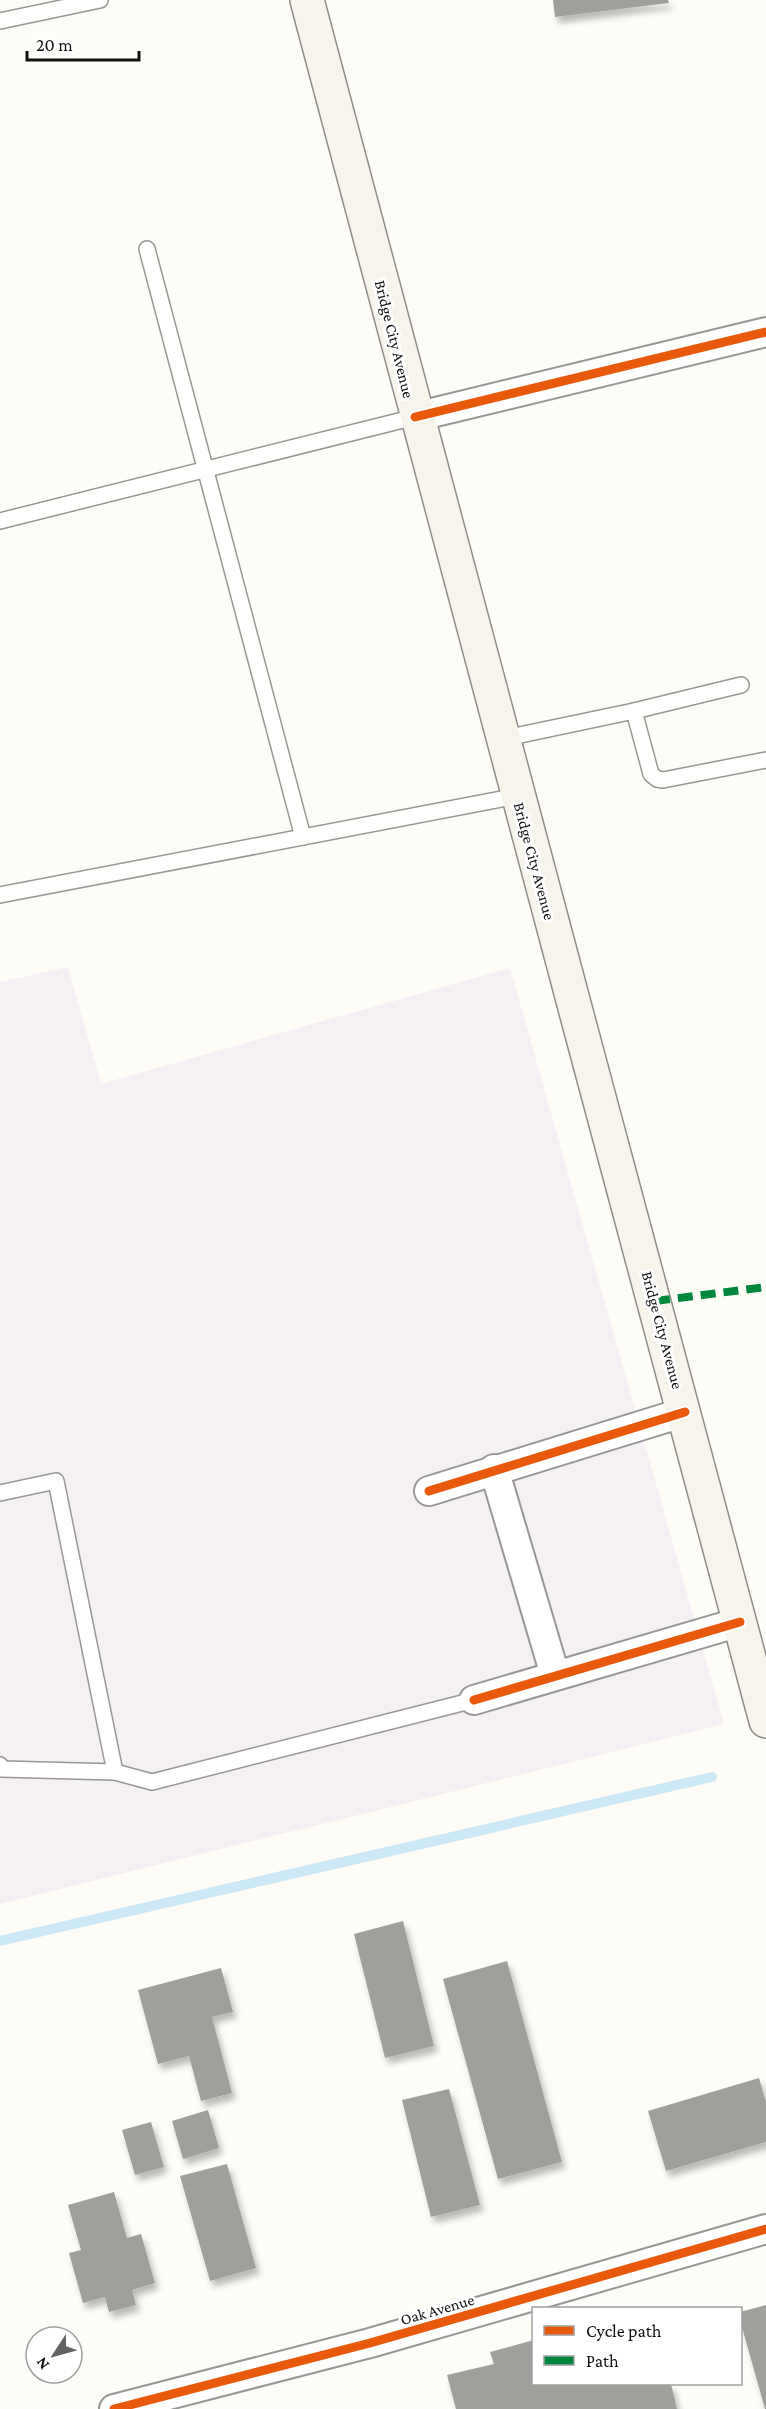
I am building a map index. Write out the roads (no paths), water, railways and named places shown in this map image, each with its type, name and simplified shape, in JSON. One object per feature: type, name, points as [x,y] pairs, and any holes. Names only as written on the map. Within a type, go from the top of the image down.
[{"type":"main road","name":"Bridge City Avenue","points":[[308,0],[415,417],[685,1412],[766,1721]]},
{"type":"street","points":[[415,417],[766,332]]},
{"type":"street","points":[[429,1491],[494,1469],[685,1412]]},
{"type":"street","points":[[494,1469],[555,1675]]},
{"type":"street","points":[[474,1700],[740,1622]]},
{"type":"street","name":"Oak Avenue","points":[[114,2409],[370,2343],[766,2229]]},
{"type":"lane","points":[[0,21],[100,0]]},
{"type":"lane","points":[[147,249],[303,837]]},
{"type":"lane","points":[[0,521],[415,417]]},
{"type":"lane","points":[[501,739],[634,711],[741,685]]},
{"type":"lane","points":[[634,711],[651,774],[657,779],[663,780],[766,760]]},
{"type":"lane","points":[[0,895],[517,796]]},
{"type":"lane","points":[[0,1493],[56,1481],[115,1772]]},
{"type":"lane","points":[[0,1768],[115,1772],[152,1782],[474,1700]]},
{"type":"waterway","points":[[0,1941],[712,1777]]}]
